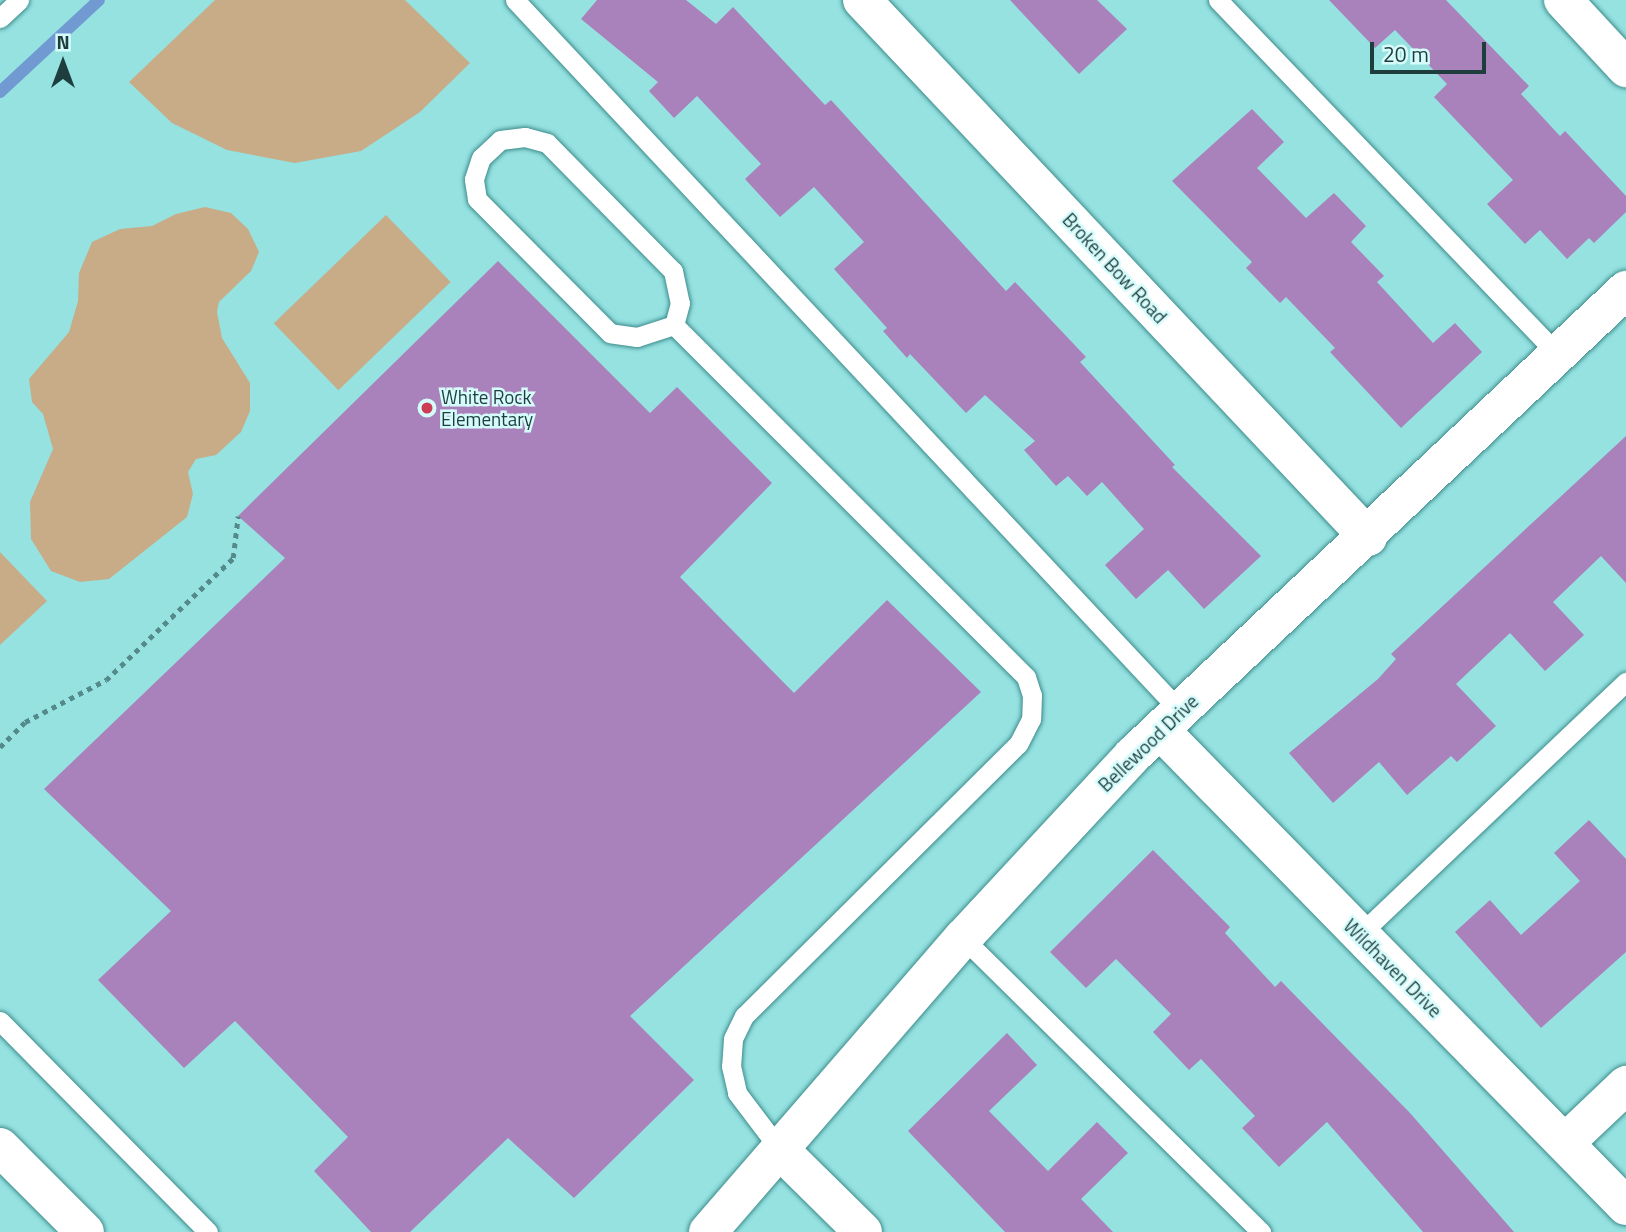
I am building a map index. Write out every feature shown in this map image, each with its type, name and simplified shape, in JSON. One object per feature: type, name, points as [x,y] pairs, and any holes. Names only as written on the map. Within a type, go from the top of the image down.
[{"type":"street","name":"Broken Bow Road","points":[[862,0],[1368,537]]},
{"type":"street","points":[[1563,0],[1626,68]]},
{"type":"street","name":"Bellewood Drive","points":[[708,1232],[962,938],[1170,721],[1368,537],[1626,290]]},
{"type":"street","name":"Wildhaven Drive","points":[[1170,721],[1359,935],[1566,1142],[1626,1206]]},
{"type":"street","points":[[1566,1142],[1626,1085]]},
{"type":"street","points":[[0,1147],[85,1232]]},
{"type":"street","points":[[780,1151],[863,1232]]},
{"type":"lane","points":[[0,18],[19,0]]},
{"type":"lane","points":[[515,0],[1170,721]]},
{"type":"lane","points":[[1218,0],[1559,356]]},
{"type":"lane","points":[[525,136],[547,143],[673,271],[680,303],[674,326],[637,337],[610,333],[477,199],[474,178],[481,158],[500,140],[525,136]]},
{"type":"lane","points":[[674,326],[1026,677],[1032,695],[1031,719],[1018,744],[744,1016],[733,1038],[731,1066],[737,1093],[780,1151]]},
{"type":"lane","points":[[1359,935],[1626,682]]},
{"type":"lane","points":[[962,938],[1261,1232]]},
{"type":"lane","points":[[0,1021],[208,1232]]},
{"type":"path","points":[[0,747],[25,722],[106,680],[233,558],[239,516]]},
{"type":"shaded area","points":[[215,0],[405,0],[470,63],[420,112],[361,151],[295,163],[227,150],[172,123],[129,82]]},
{"type":"shaded area","points":[[205,207],[231,213],[248,229],[259,252],[251,271],[219,302],[217,312],[222,338],[250,383],[250,411],[241,432],[216,455],[196,459],[188,472],[193,494],[187,517],[109,579],[80,582],[51,571],[31,539],[30,502],[53,449],[43,414],[32,402],[29,379],[69,332],[78,301],[79,273],[92,242],[120,229],[152,226],[176,214]]},
{"type":"shaded area","points":[[386,215],[451,282],[338,390],[274,323]]},
{"type":"shaded area","points":[[0,552],[47,601],[0,645]]},
{"type":"building","points":[[597,0],[686,0],[716,24],[733,7],[825,105],[831,100],[1006,291],[1015,282],[1086,357],[1080,362],[1175,465],[1172,467],[1261,556],[1204,609],[1168,570],[1136,599],[1105,565],[1144,529],[1102,482],[1087,496],[1068,476],[1056,486],[1024,450],[1035,441],[985,395],[966,413],[910,354],[907,358],[883,331],[887,328],[834,269],[864,242],[814,187],[780,217],[745,179],[761,164],[697,96],[674,118],[649,91],[658,82],[581,19]]},
{"type":"building","points":[[1010,0],[1097,0],[1127,29],[1079,74]]},
{"type":"building","points":[[1329,0],[1446,0],[1529,86],[1521,94],[1560,136],[1565,131],[1626,196],[1626,212],[1594,243],[1589,238],[1567,259],[1540,230],[1525,244],[1487,204],[1513,180],[1434,97],[1447,84],[1395,30],[1375,48]]},
{"type":"building","points":[[1252,109],[1284,142],[1257,168],[1306,218],[1334,193],[1366,226],[1351,242],[1384,276],[1377,282],[1433,343],[1455,323],[1482,352],[1401,428],[1330,352],[1335,348],[1286,297],[1280,303],[1246,268],[1252,262],[1172,181]]},
{"type":"building","points":[[498,261],[650,413],[677,387],[772,483],[680,577],[794,693],[887,600],[981,692],[630,1016],[694,1080],[574,1198],[508,1138],[410,1232],[371,1232],[314,1171],[348,1137],[235,1021],[184,1068],[98,980],[171,911],[44,789],[285,558],[238,516]]},
{"type":"building","points":[[1626,436],[1626,583],[1601,556],[1553,602],[1584,635],[1545,671],[1510,633],[1456,684],[1496,726],[1457,762],[1451,756],[1407,795],[1379,762],[1333,803],[1289,753],[1378,679],[1396,659],[1391,654]]},
{"type":"building","points":[[1589,820],[1626,859],[1626,952],[1541,1028],[1455,932],[1490,900],[1521,935],[1580,881],[1554,853]]},
{"type":"building","points":[[1153,850],[1230,927],[1225,933],[1275,987],[1281,981],[1410,1113],[1514,1232],[1423,1232],[1327,1122],[1279,1167],[1242,1128],[1255,1116],[1201,1059],[1189,1070],[1153,1032],[1171,1014],[1116,959],[1086,988],[1050,952]]},
{"type":"building","points":[[1007,1033],[1037,1065],[989,1111],[1048,1171],[1097,1122],[1128,1153],[1081,1199],[1113,1232],[1005,1232],[908,1131]]},
{"type":"waterway","points":[[0,92],[99,0]]},
{"type":"place","name":"White Rock Elementary","points":[[427,408]]}]
